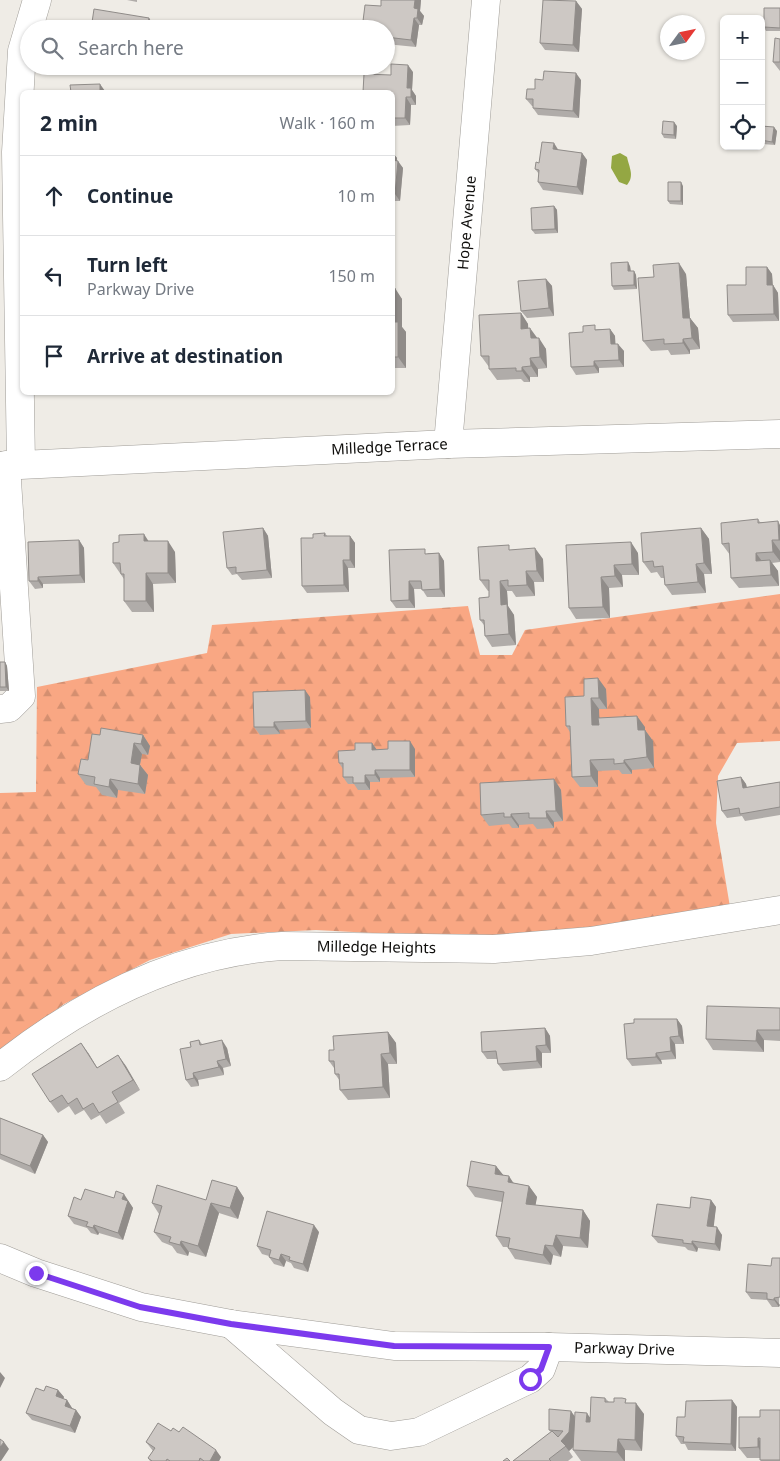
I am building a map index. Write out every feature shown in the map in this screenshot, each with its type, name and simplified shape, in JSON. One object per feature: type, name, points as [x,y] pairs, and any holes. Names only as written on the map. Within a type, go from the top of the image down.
[{"type":"street","points":[[31,20],[37,0]]},
{"type":"street","name":"Hope Avenue","points":[[448,444],[486,0]]},
{"type":"street","points":[[0,709],[10,708],[21,696],[9,465],[16,152],[21,75]]},
{"type":"street","name":"Milledge Terrace","points":[[9,465],[448,444],[780,434]]},
{"type":"street","name":"Milledge Heights","points":[[0,1067],[30,1043],[78,1011],[112,993],[190,963],[251,948],[282,946],[494,949],[591,941],[780,910]]},
{"type":"street","name":"Parkway Drive","points":[[0,1258],[36,1273],[140,1307],[231,1324],[394,1346],[549,1347],[780,1353]]},
{"type":"street","points":[[231,1324],[333,1412],[359,1430],[391,1436],[419,1432],[530,1379],[541,1369],[549,1347]]},
{"type":"green space","points":[[780,594],[780,741],[737,743],[718,776],[716,823],[730,907],[611,929],[466,938],[316,930],[231,934],[150,960],[64,1004],[0,1052],[0,793],[36,792],[37,687],[207,653],[212,625],[468,606],[480,655],[512,655],[525,630]]},
{"type":"shaded area","points":[[620,153],[627,157],[630,168],[631,178],[627,185],[619,182],[611,168],[612,156]]},
{"type":"building","points":[[381,0],[415,0],[414,8],[418,9],[417,18],[414,18],[411,40],[395,38],[395,20],[363,20],[365,5],[381,6]]},
{"type":"building","points":[[543,0],[576,1],[573,45],[540,43]]},
{"type":"building","points":[[764,8],[780,8],[780,28],[765,27]]},
{"type":"building","points":[[94,9],[149,18],[149,20],[92,20]]},
{"type":"building","points":[[775,38],[780,39],[780,62],[773,62]]},
{"type":"building","points":[[395,64],[408,65],[407,88],[411,88],[411,97],[406,97],[405,118],[395,118],[395,90],[363,90],[364,75],[395,75]]},
{"type":"building","points":[[544,71],[576,73],[573,111],[533,108],[533,99],[526,99],[527,89],[535,89],[535,79],[543,80]]},
{"type":"building","points":[[100,84],[100,90],[71,90],[70,85]]},
{"type":"building","points":[[663,121],[674,122],[674,135],[662,134]]},
{"type":"building","points":[[765,126],[774,127],[772,142],[765,141]]},
{"type":"building","points":[[542,142],[554,143],[553,149],[582,153],[577,187],[538,182],[539,170],[535,169],[536,162],[539,163]]},
{"type":"building","points":[[395,160],[398,161],[395,194]]},
{"type":"building","points":[[668,182],[681,182],[681,201],[668,201]]},
{"type":"building","points":[[554,206],[555,229],[532,230],[531,208]]},
{"type":"building","points":[[628,262],[628,271],[634,271],[634,285],[612,286],[611,263]]},
{"type":"building","points":[[679,263],[683,318],[690,318],[692,338],[683,339],[683,343],[664,344],[664,339],[643,341],[638,278],[654,277],[653,265]]},
{"type":"building","points":[[746,267],[767,267],[767,285],[773,285],[774,314],[728,315],[727,285],[746,285]]},
{"type":"building","points":[[546,279],[549,308],[521,311],[518,281]]},
{"type":"building","points":[[521,313],[521,329],[530,328],[531,338],[539,338],[540,357],[530,358],[531,366],[522,367],[522,371],[516,371],[516,368],[489,369],[489,356],[481,356],[479,315]]},
{"type":"building","points":[[395,322],[398,322],[398,357],[395,357]]},
{"type":"building","points":[[595,325],[595,330],[610,329],[611,344],[618,344],[619,360],[594,361],[594,366],[571,367],[569,333],[583,332],[583,326]]},
{"type":"building","points":[[758,519],[758,523],[778,521],[779,540],[772,540],[773,552],[756,553],[756,561],[770,560],[771,575],[731,578],[729,543],[722,544],[721,523]]},
{"type":"building","points":[[263,528],[267,570],[236,573],[236,567],[227,568],[223,532]]},
{"type":"building","points":[[701,528],[704,563],[696,564],[698,582],[665,585],[663,566],[654,567],[653,561],[643,562],[641,533]]},
{"type":"building","points":[[325,533],[324,536],[350,536],[350,560],[343,560],[344,585],[302,586],[301,538],[313,538],[313,534]]},
{"type":"building","points":[[144,534],[144,541],[168,541],[168,573],[146,573],[146,601],[124,601],[124,574],[121,574],[120,563],[113,563],[113,543],[119,542],[119,535]]},
{"type":"building","points":[[79,540],[80,575],[38,577],[38,581],[29,581],[28,542]]},
{"type":"building","points":[[631,542],[632,564],[614,565],[615,576],[601,577],[603,607],[569,608],[566,545]]},
{"type":"building","points":[[509,545],[509,550],[535,548],[537,571],[526,571],[527,585],[508,586],[508,580],[500,581],[501,605],[507,604],[509,634],[485,636],[484,620],[480,620],[479,598],[489,597],[489,580],[480,580],[478,547]]},
{"type":"building","points":[[425,549],[425,554],[439,553],[440,589],[422,590],[421,581],[409,581],[409,600],[391,601],[389,550]]},
{"type":"building","points":[[0,662],[5,662],[6,687],[0,687]]},
{"type":"building","points":[[598,678],[599,698],[591,698],[592,725],[599,725],[598,718],[637,716],[638,730],[645,730],[647,757],[624,760],[624,763],[614,764],[614,759],[590,760],[591,776],[572,777],[570,726],[566,726],[565,697],[584,696],[584,679]]},
{"type":"building","points":[[305,690],[306,721],[274,722],[274,727],[254,727],[253,692]]},
{"type":"building","points":[[101,728],[143,735],[141,744],[134,743],[131,763],[140,765],[138,784],[110,779],[109,787],[94,784],[95,777],[78,774],[81,759],[88,760],[92,734],[100,735]]},
{"type":"building","points":[[388,741],[410,741],[410,770],[375,770],[375,775],[365,775],[365,783],[353,783],[353,777],[343,777],[343,763],[339,763],[338,751],[355,750],[355,743],[372,743],[372,750],[388,749]]},
{"type":"building","points":[[741,777],[743,788],[780,782],[780,807],[740,814],[739,808],[722,811],[717,781]]},
{"type":"building","points":[[554,779],[556,811],[546,811],[547,818],[529,818],[529,813],[511,814],[511,817],[504,817],[504,813],[481,815],[480,783]]},
{"type":"building","points":[[707,1006],[780,1008],[780,1030],[757,1030],[756,1041],[706,1039]]},
{"type":"building","points":[[634,1019],[677,1019],[679,1036],[670,1037],[671,1051],[656,1053],[656,1057],[627,1059],[624,1024],[634,1023]]},
{"type":"building","points":[[545,1028],[546,1045],[536,1046],[537,1061],[498,1064],[496,1051],[482,1052],[481,1032]]},
{"type":"building","points":[[388,1032],[390,1053],[381,1054],[383,1087],[340,1090],[339,1074],[335,1074],[334,1061],[329,1061],[329,1050],[334,1050],[333,1036]]},
{"type":"building","points":[[199,1040],[200,1045],[222,1040],[226,1059],[217,1061],[219,1067],[193,1073],[194,1078],[186,1080],[180,1049],[191,1047],[190,1042]]},
{"type":"building","points":[[81,1043],[97,1068],[118,1055],[133,1080],[112,1092],[118,1102],[99,1113],[93,1103],[83,1109],[77,1098],[68,1104],[62,1095],[50,1102],[32,1074]]},
{"type":"building","points":[[0,1118],[43,1135],[30,1166],[0,1154]]},
{"type":"building","points":[[471,1161],[496,1166],[495,1174],[509,1176],[508,1182],[529,1186],[526,1204],[583,1210],[580,1238],[556,1235],[553,1246],[545,1245],[543,1255],[508,1248],[510,1238],[496,1236],[504,1192],[467,1186]]},
{"type":"building","points":[[212,1180],[237,1187],[230,1208],[211,1203],[198,1246],[181,1241],[180,1245],[169,1242],[171,1237],[154,1232],[162,1206],[152,1203],[157,1185],[206,1200]]},
{"type":"building","points":[[85,1189],[114,1198],[116,1191],[124,1194],[122,1199],[128,1201],[118,1233],[94,1225],[93,1228],[86,1226],[88,1222],[68,1216],[74,1197],[81,1200]]},
{"type":"building","points":[[691,1197],[711,1200],[707,1226],[717,1227],[715,1244],[692,1241],[692,1244],[683,1243],[683,1240],[652,1236],[657,1204],[690,1208]]},
{"type":"building","points":[[267,1211],[314,1225],[303,1264],[289,1260],[290,1257],[281,1254],[279,1260],[269,1257],[271,1250],[257,1246]]},
{"type":"building","points":[[772,1258],[780,1258],[780,1297],[774,1298],[774,1300],[767,1299],[767,1293],[746,1292],[748,1264],[771,1266]]},
{"type":"building","points":[[46,1386],[58,1390],[56,1396],[67,1400],[65,1406],[76,1410],[70,1426],[26,1413],[36,1388],[44,1391]]},
{"type":"building","points":[[591,1397],[605,1398],[605,1402],[614,1402],[614,1398],[622,1398],[626,1399],[625,1403],[636,1403],[635,1440],[618,1439],[617,1452],[573,1450],[575,1412],[587,1413],[586,1422],[590,1422]]},
{"type":"building","points":[[732,1400],[731,1444],[683,1442],[684,1437],[676,1436],[677,1417],[685,1417],[686,1401]]},
{"type":"building","points":[[549,1409],[571,1411],[569,1432],[561,1441],[566,1446],[549,1459],[551,1461],[513,1461],[552,1431],[558,1437],[563,1431],[549,1430]]},
{"type":"building","points":[[760,1410],[780,1410],[780,1460],[760,1460],[760,1438],[758,1438],[758,1447],[739,1448],[739,1417],[760,1417]]},
{"type":"building","points":[[158,1423],[171,1431],[173,1428],[179,1432],[183,1427],[216,1450],[210,1461],[204,1461],[200,1458],[199,1461],[170,1461],[167,1459],[166,1461],[152,1461],[148,1458],[155,1448],[146,1442]]},
{"type":"building","points":[[0,1439],[4,1442],[0,1447]]},
{"type":"route","points":[[36,1273],[140,1307],[231,1324],[394,1346],[549,1347],[541,1369],[530,1379]]}]
